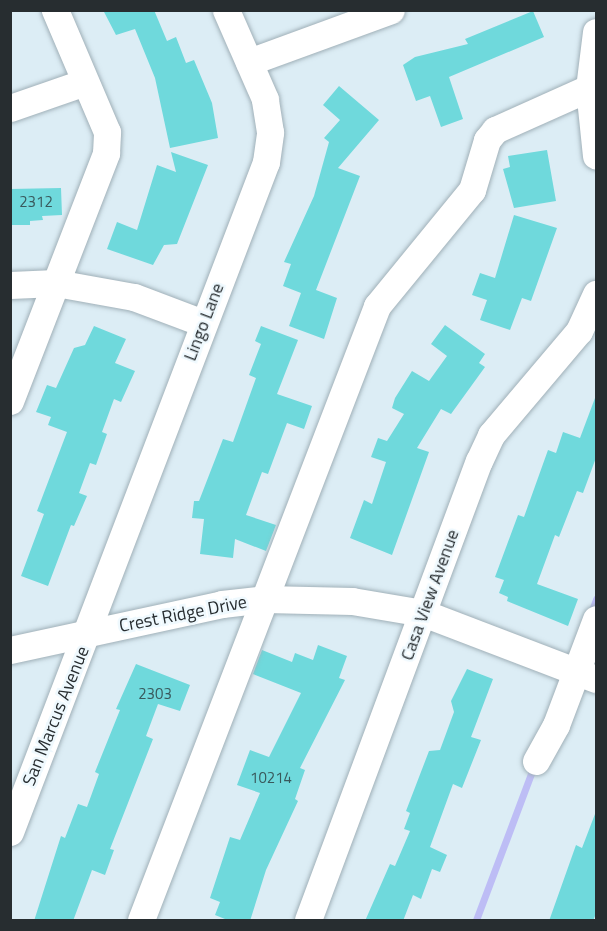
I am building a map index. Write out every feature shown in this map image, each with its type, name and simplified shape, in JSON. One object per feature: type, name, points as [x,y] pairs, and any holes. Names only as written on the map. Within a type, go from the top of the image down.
[{"type":"street","points":[[10,401],[106,153],[107,132],[55,10]]},
{"type":"street","name":"Lingo Lane","points":[[90,633],[203,323],[266,162],[270,132],[265,99],[226,10]]},
{"type":"street","points":[[249,62],[391,10]]},
{"type":"street","points":[[597,32],[589,88],[597,156]]},
{"type":"street","points":[[10,108],[85,82]]},
{"type":"street","points":[[141,921],[377,306],[472,190],[488,140],[495,130],[589,88]]},
{"type":"street","points":[[10,285],[56,283],[134,297],[203,323]]},
{"type":"street","name":"Casa View Avenue","points":[[308,921],[491,435],[579,331],[597,294]]},
{"type":"street","name":"Crest Ridge Drive","points":[[10,650],[222,604],[265,599],[352,601],[423,613],[587,675]]},
{"type":"street","points":[[536,761],[587,675],[597,619]]},
{"type":"street","name":"San Marcus Avenue","points":[[10,832],[90,633]]},
{"type":"building","points":[[103,10],[154,10],[167,41],[176,37],[186,63],[194,60],[212,103],[218,138],[170,148],[155,78],[135,29],[116,35]]},
{"type":"building","points":[[533,11],[544,37],[449,77],[463,119],[441,127],[430,96],[416,101],[403,65],[415,57],[468,44],[465,39]]},
{"type":"building","points":[[339,86],[379,120],[338,168],[360,176],[316,290],[337,298],[324,339],[289,326],[301,293],[283,286],[291,264],[284,262],[314,196],[329,142],[324,138],[340,120],[323,105]]},
{"type":"building","points":[[547,150],[556,201],[514,208],[503,169],[510,167],[508,156]]},
{"type":"building","points":[[171,152],[208,165],[177,244],[164,245],[153,265],[107,249],[117,222],[137,230],[157,165],[176,172]]},
{"type":"building","points":[[61,188],[62,215],[42,216],[43,220],[30,221],[30,225],[10,225],[10,189]]},
{"type":"building","points":[[514,215],[557,228],[531,301],[522,298],[510,330],[480,320],[487,300],[472,295],[480,273],[495,278]]},
{"type":"building","points":[[445,325],[485,354],[479,363],[485,367],[451,414],[441,409],[417,448],[429,452],[392,555],[350,538],[364,500],[372,504],[386,462],[371,457],[378,438],[387,441],[404,414],[392,408],[395,398],[412,371],[429,381],[447,356],[431,344]]},
{"type":"building","points":[[94,326],[126,339],[115,363],[135,371],[121,402],[114,399],[102,432],[107,434],[96,465],[90,463],[79,493],[87,496],[74,526],[71,525],[48,586],[21,576],[44,514],[37,511],[67,432],[48,425],[51,417],[36,412],[47,385],[56,388],[74,348],[85,345]]},
{"type":"building","points":[[261,326],[298,340],[277,394],[312,406],[304,429],[287,423],[268,474],[262,472],[246,515],[276,525],[266,551],[235,539],[233,558],[200,554],[204,519],[192,518],[194,501],[199,501],[223,439],[233,442],[256,378],[249,375],[261,344],[255,341]]},
{"type":"building","points":[[595,398],[597,455],[583,493],[577,491],[559,537],[555,535],[537,584],[578,599],[568,626],[507,601],[508,597],[499,593],[504,580],[495,577],[518,515],[524,517],[548,450],[556,453],[563,432],[580,438]]},
{"type":"building","points":[[318,645],[347,656],[339,678],[345,680],[300,768],[305,770],[295,799],[298,801],[266,870],[250,921],[230,921],[215,915],[220,902],[210,898],[230,837],[240,840],[260,793],[237,785],[250,750],[269,757],[301,693],[253,674],[262,650],[292,662],[295,653],[313,660]]},
{"type":"building","points":[[136,664],[190,685],[180,711],[158,704],[146,736],[153,739],[110,849],[114,850],[105,875],[92,870],[73,921],[34,921],[61,836],[65,838],[78,804],[87,807],[99,774],[95,772],[120,710],[116,709]]},
{"type":"building","points":[[467,669],[493,679],[471,737],[481,740],[462,788],[453,784],[430,847],[447,855],[440,872],[432,869],[421,899],[413,895],[403,921],[365,921],[390,864],[395,866],[410,831],[404,829],[410,813],[406,811],[429,751],[440,750],[454,712],[451,701]]},
{"type":"building","points":[[595,814],[597,911],[593,921],[549,921],[576,845],[582,848]]},
{"type":"waterway","points":[[591,613],[596,599]]},
{"type":"waterway","points":[[476,920],[534,766]]}]
